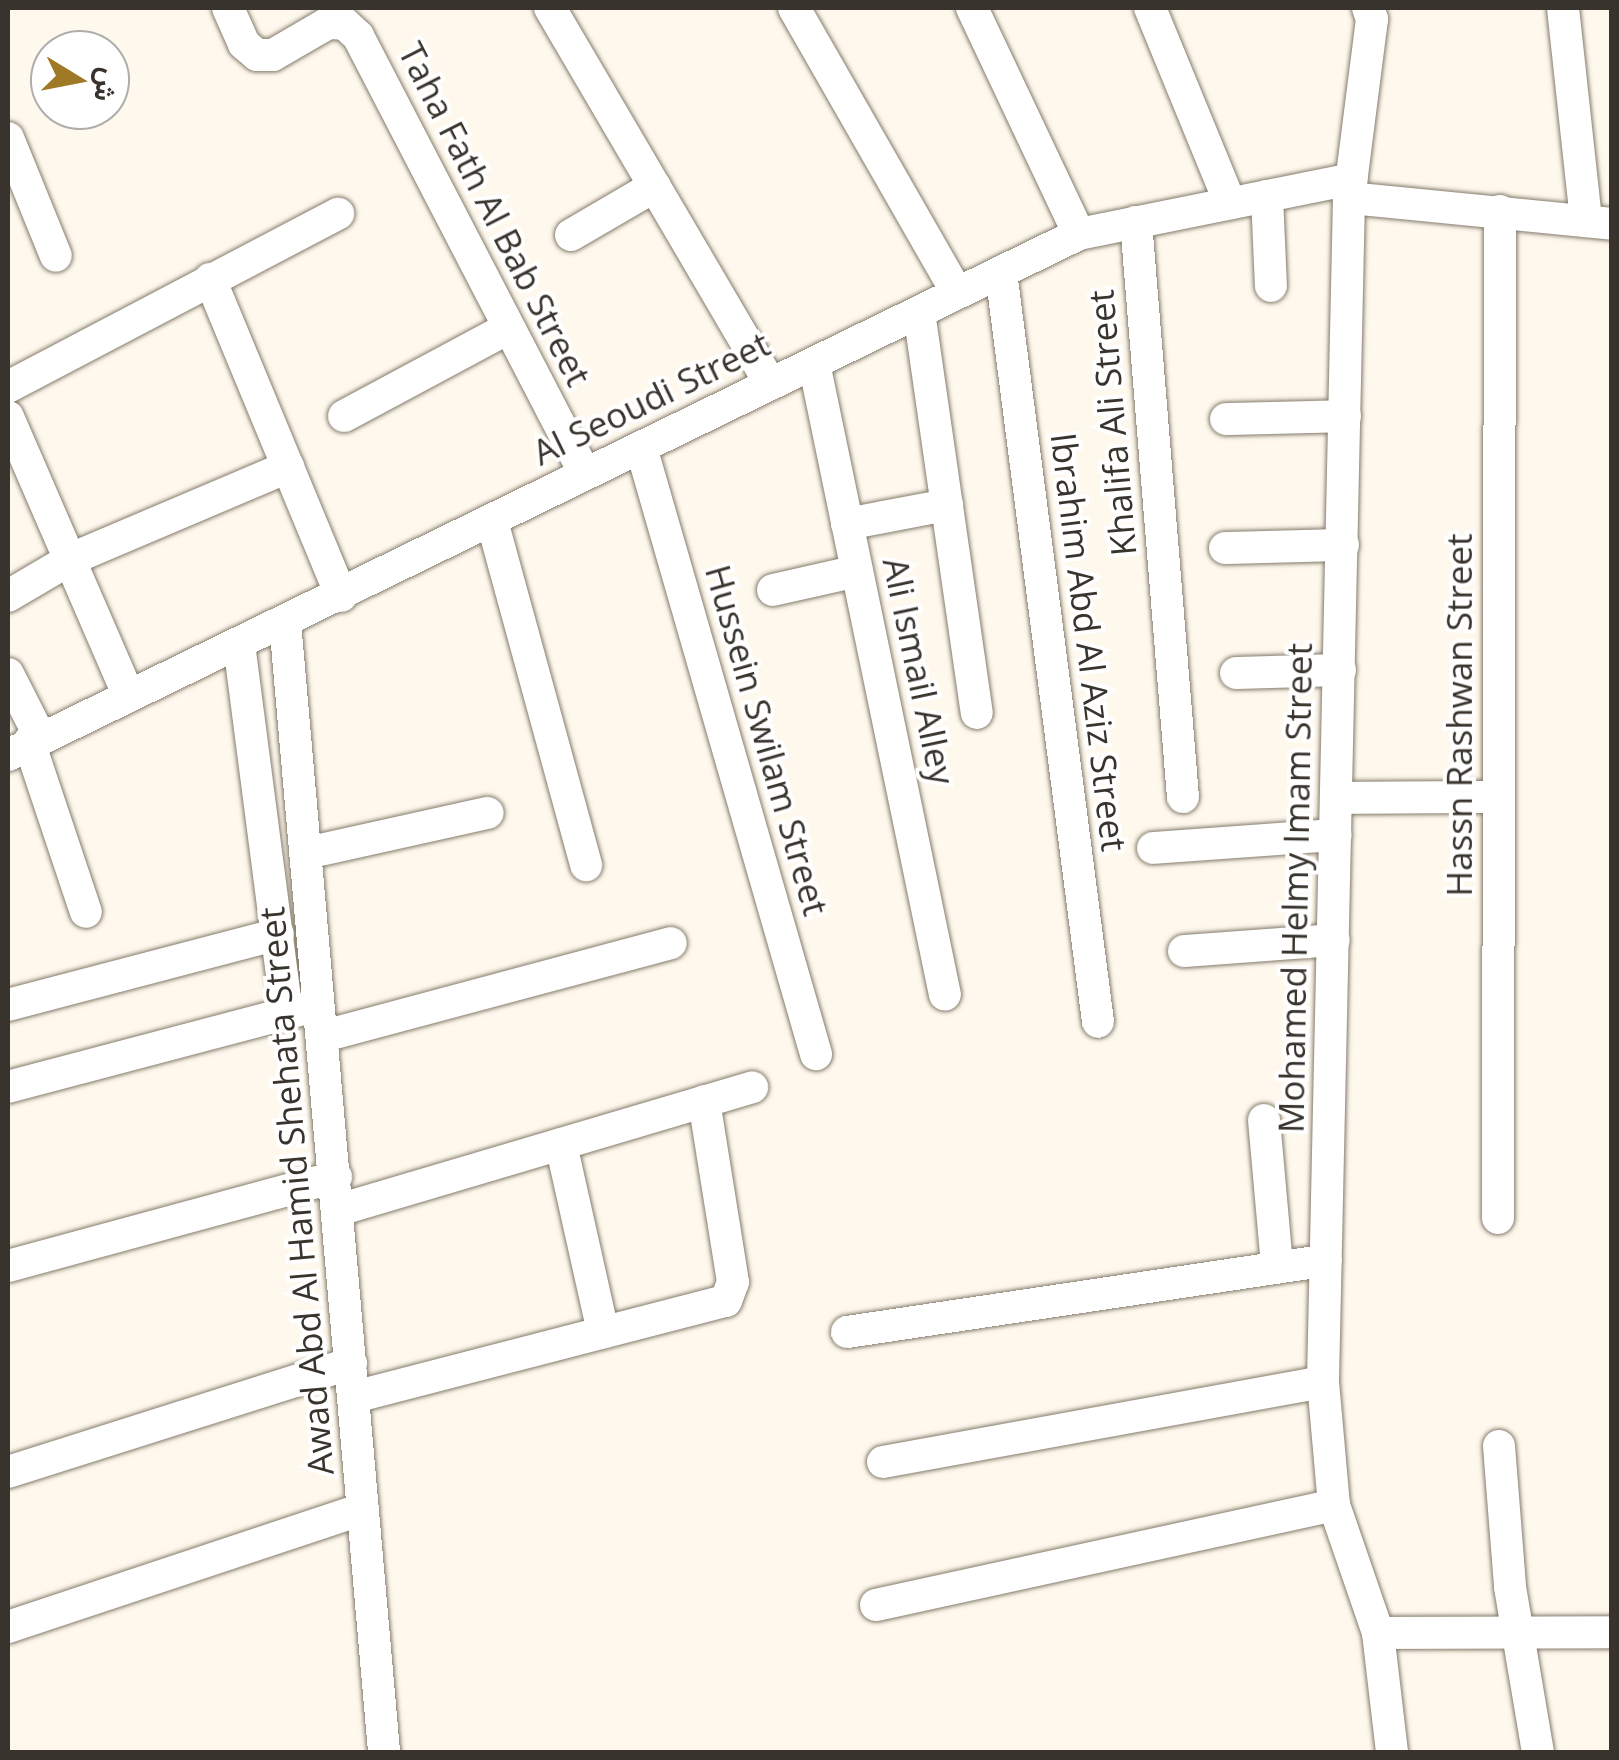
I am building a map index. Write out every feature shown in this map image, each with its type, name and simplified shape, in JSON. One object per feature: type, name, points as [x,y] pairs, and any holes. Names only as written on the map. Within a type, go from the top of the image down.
[{"type":"street","name":"Taha Fath Al Bab Street","points":[[228,8],[256,55],[273,56],[339,15],[358,36],[585,474]]},
{"type":"street","points":[[550,8],[771,384]]},
{"type":"street","points":[[794,8],[957,293]]},
{"type":"street","points":[[972,8],[1078,234]]},
{"type":"street","points":[[1150,8],[1230,203]]},
{"type":"street","points":[[1563,8],[1599,223]]},
{"type":"street","name":"Mohamed Helmy Imam Street","points":[[1374,11],[1350,188],[1323,1382],[1334,1506],[1378,1633],[1392,1752]]},
{"type":"street","points":[[8,138],[56,256]]},
{"type":"street","points":[[571,235],[655,186]]},
{"type":"street","name":"Al Seoudi Street","points":[[26,745],[342,596],[1078,234],[1268,196],[1350,188],[1599,223]]},
{"type":"street","points":[[1268,196],[1272,286]]},
{"type":"street","name":"Hassn Rashwan Street","points":[[1498,1218],[1500,211]]},
{"type":"street","points":[[8,387],[338,214]]},
{"type":"street","name":"Khalifa Ali Street","points":[[1136,222],[1183,797]]},
{"type":"street","name":"Ibrahim Abd Al Aziz Street","points":[[1001,272],[1098,1022]]},
{"type":"street","points":[[210,279],[342,596]]},
{"type":"street","points":[[919,312],[977,713]]},
{"type":"street","points":[[344,416],[508,328]]},
{"type":"street","name":"Ali Ismail Alley","points":[[814,363],[945,996]]},
{"type":"street","points":[[1226,419],[1345,416]]},
{"type":"street","points":[[8,418],[129,696]]},
{"type":"street","name":"Hussein Swilam Street","points":[[641,448],[816,1054]]},
{"type":"street","points":[[8,596],[71,559],[288,467]]},
{"type":"street","points":[[847,524],[947,504]]},
{"type":"street","points":[[492,521],[586,865]]},
{"type":"street","points":[[1225,548],[1343,545]]},
{"type":"street","points":[[773,590],[857,571]]},
{"type":"street","name":"Awad Abd Al Hamid Shehata Street","points":[[285,622],[384,1752]]},
{"type":"street","points":[[240,644],[287,1012]]},
{"type":"street","points":[[1236,672],[1340,670]]},
{"type":"street","points":[[8,674],[26,745],[86,912]]},
{"type":"street","points":[[1338,798],[1499,797]]},
{"type":"street","points":[[265,837],[305,841],[488,813]]},
{"type":"street","points":[[1153,848],[1336,835]]},
{"type":"street","points":[[8,1005],[278,934]]},
{"type":"street","points":[[1184,951],[1334,940]]},
{"type":"street","points":[[8,1087],[287,1012],[322,1020],[670,943]]},
{"type":"street","points":[[338,1210],[752,1087]]},
{"type":"street","points":[[354,1397],[726,1301],[733,1282],[704,1101]]},
{"type":"street","points":[[1264,1120],[1277,1268]]},
{"type":"street","points":[[561,1144],[603,1332]]},
{"type":"street","points":[[8,1266],[336,1177]]},
{"type":"street","points":[[847,1332],[1326,1260]]},
{"type":"street","points":[[8,1472],[351,1364]]},
{"type":"street","points":[[882,1462],[1323,1382]]},
{"type":"street","points":[[1499,1446],[1510,1586],[1522,1632],[1538,1752]]},
{"type":"street","points":[[876,1605],[1334,1506]]},
{"type":"street","points":[[8,1627],[363,1509]]},
{"type":"street","points":[[1378,1633],[1612,1632]]}]
